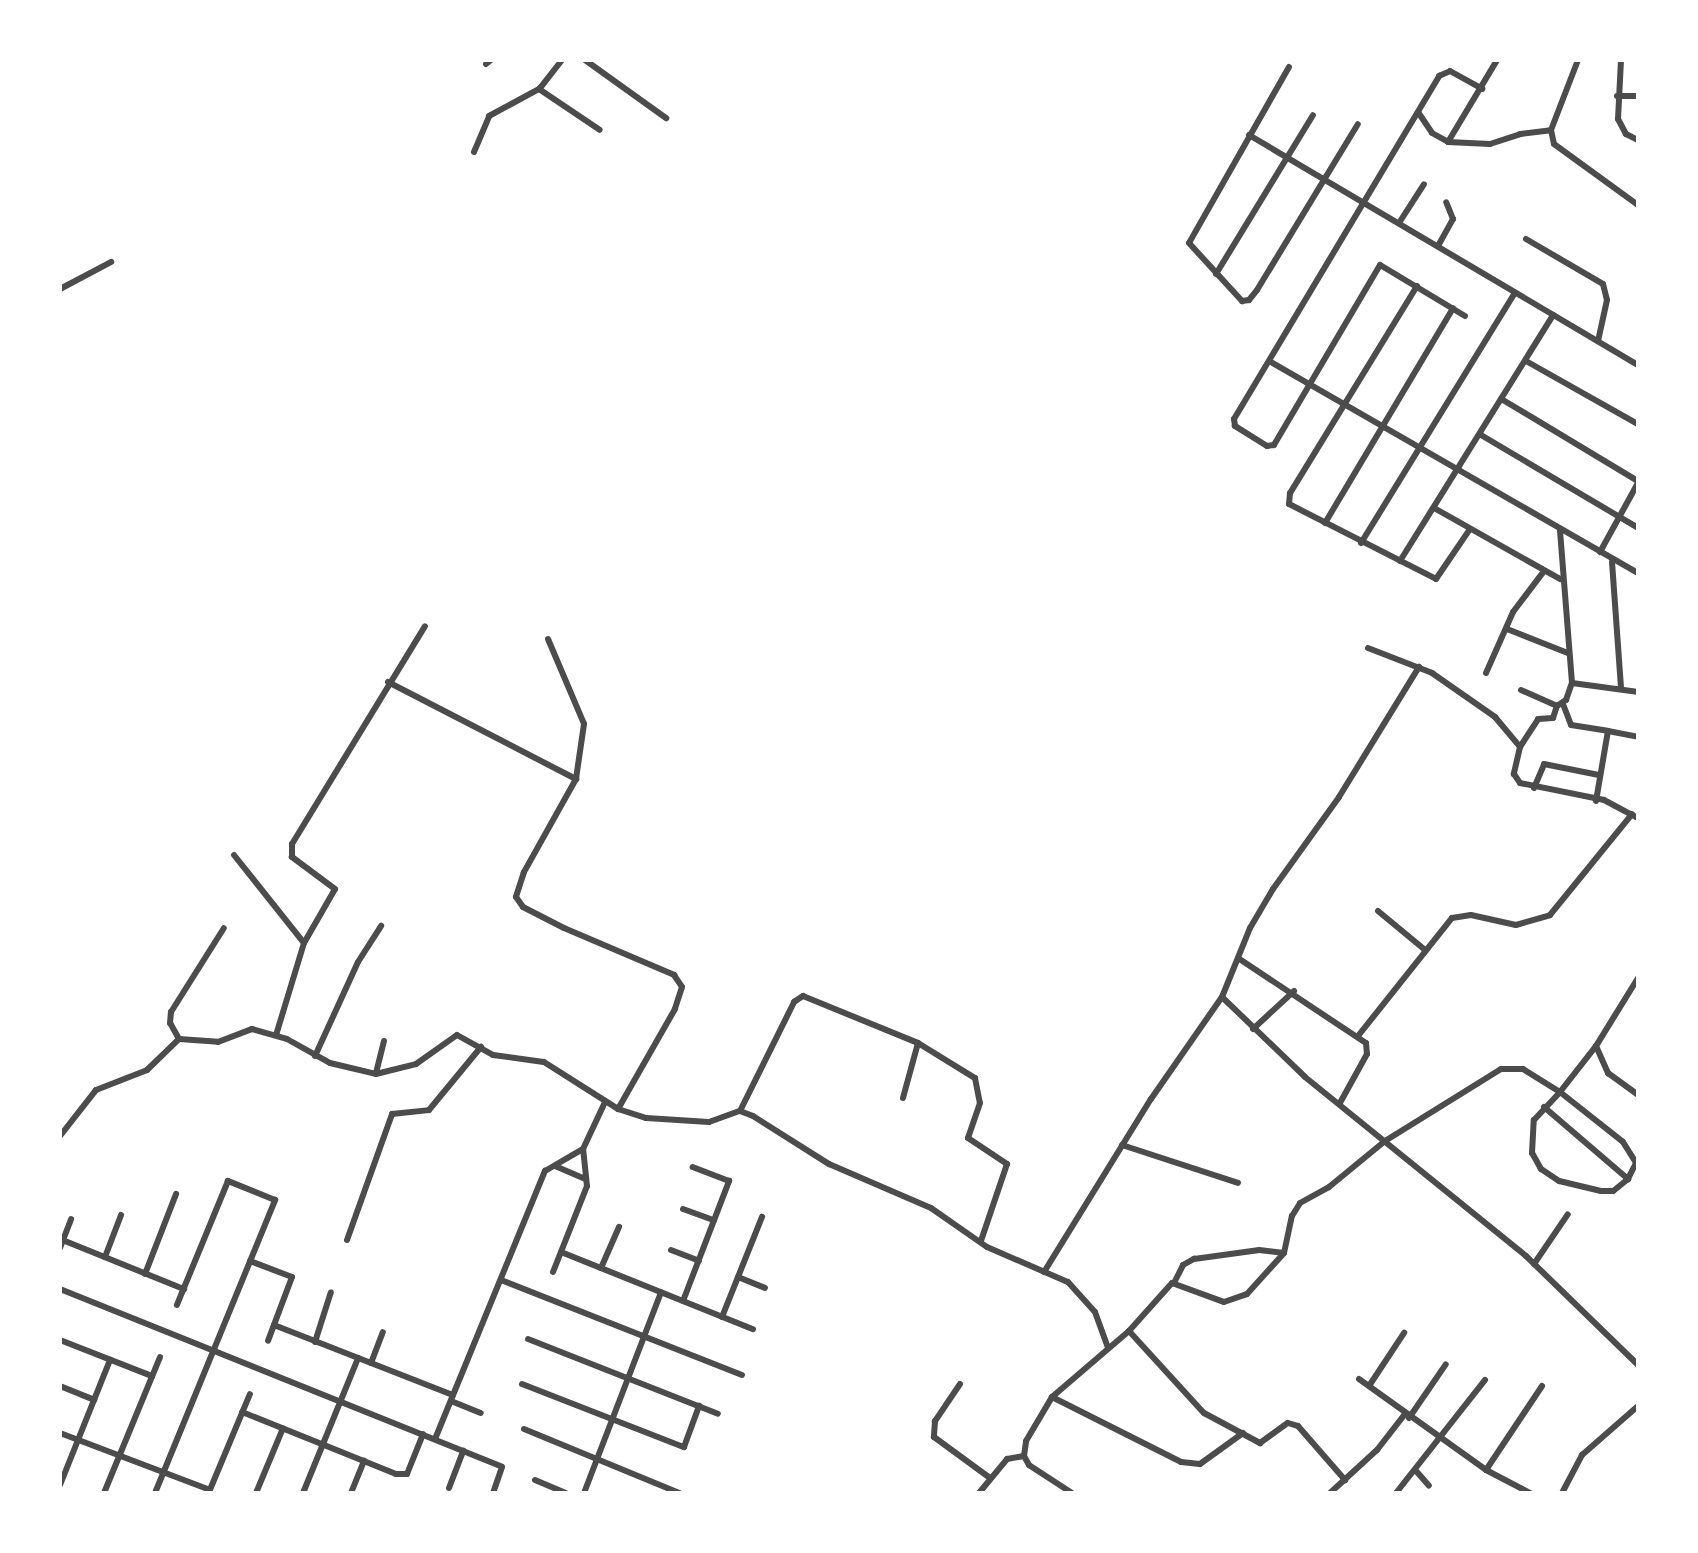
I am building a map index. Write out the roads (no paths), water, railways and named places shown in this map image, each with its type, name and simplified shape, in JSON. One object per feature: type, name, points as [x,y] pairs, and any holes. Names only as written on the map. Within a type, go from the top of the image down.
[{"type":"street","points":[[474,152],[489,116],[539,88],[562,60]]},
{"type":"street","points":[[585,60],[666,118]]},
{"type":"street","points":[[1448,142],[1497,60]]},
{"type":"street","points":[[1578,60],[1550,130],[1562,153],[1638,205]]},
{"type":"street","points":[[1621,60],[1618,119],[1626,134],[1638,140]]},
{"type":"street","points":[[1289,66],[1189,243],[1242,301],[1249,300],[1358,124]]},
{"type":"street","points":[[1380,265],[1274,445],[1267,446],[1234,422],[1445,72],[1482,89]]},
{"type":"street","points":[[539,88],[600,130]]},
{"type":"street","points":[[1617,96],[1638,96]]},
{"type":"street","points":[[1418,111],[1432,133],[1448,142],[1490,144],[1550,130]]},
{"type":"street","points":[[1216,274],[1313,115]]},
{"type":"street","points":[[1249,135],[1638,365]]},
{"type":"street","points":[[1399,223],[1424,184]]},
{"type":"street","points":[[1438,246],[1453,219],[1446,202]]},
{"type":"street","points":[[1526,239],[1603,284],[1607,300],[1598,341]]},
{"type":"street","points":[[1372,259],[1465,316]]},
{"type":"street","points":[[60,289],[111,262]]},
{"type":"street","points":[[1417,286],[1288,496],[1292,507],[1436,579],[1470,529]]},
{"type":"street","points":[[1361,543],[1514,294]]},
{"type":"street","points":[[1325,523],[1453,308]]},
{"type":"street","points":[[1400,561],[1504,400],[1552,314]]},
{"type":"street","points":[[1526,361],[1638,424]]},
{"type":"street","points":[[1271,362],[1638,573]]},
{"type":"street","points":[[1504,400],[1638,482],[1600,552]]},
{"type":"street","points":[[1481,435],[1638,528]]},
{"type":"street","points":[[1434,508],[1560,579]]},
{"type":"street","points":[[1358,1036],[1424,950],[1458,914],[1516,925],[1550,915],[1635,816],[1616,804],[1534,788],[1514,774],[1520,746],[1538,719],[1552,718],[1572,683],[1560,579],[1560,529]]},
{"type":"street","points":[[1612,561],[1621,690]]},
{"type":"street","points":[[1486,673],[1514,612],[1544,572]]},
{"type":"street","points":[[276,1035],[304,944],[335,889],[292,857],[292,844],[425,626]]},
{"type":"street","points":[[1507,630],[1568,653]]},
{"type":"street","points":[[548,639],[582,713],[576,778],[520,880],[519,902],[564,928],[674,976],[682,987],[675,1009],[618,1109]]},
{"type":"street","points":[[1368,648],[1419,667],[1495,716],[1520,746]]},
{"type":"street","points":[[1044,1272],[1122,1144],[1222,997],[1241,960],[1250,928],[1273,889],[1339,797],[1419,667]]},
{"type":"street","points":[[388,682],[576,778]]},
{"type":"street","points":[[1572,683],[1638,692]]},
{"type":"street","points":[[1521,690],[1560,705],[1571,725],[1638,738]]},
{"type":"street","points":[[1596,800],[1608,731]]},
{"type":"street","points":[[1534,788],[1544,764],[1599,776]]},
{"type":"street","points":[[234,855],[304,944]]},
{"type":"street","points":[[1378,911],[1424,950]]},
{"type":"street","points":[[314,1056],[358,962],[381,926]]},
{"type":"street","points":[[179,1039],[170,1023],[170,1012],[224,928]]},
{"type":"street","points":[[1241,960],[1358,1036],[1368,1050],[1340,1103]]},
{"type":"street","points":[[1174,1282],[1224,1302],[1236,1301],[1272,1270],[1284,1253],[1292,1216],[1300,1203],[1329,1186],[1385,1141],[1508,1066],[1523,1069],[1560,1092],[1631,1150],[1637,1169],[1613,1190],[1601,1191],[1546,1174],[1536,1161],[1530,1140],[1534,1120],[1560,1092],[1596,1046],[1638,978]]},
{"type":"street","points":[[1253,1029],[1294,991]]},
{"type":"street","points":[[1222,997],[1253,1029],[1534,1264],[1638,1365]]},
{"type":"street","points":[[60,1136],[96,1090],[147,1070],[179,1039],[218,1042],[252,1029],[276,1035],[314,1056],[376,1074],[416,1064],[452,1036],[493,1055],[544,1062],[618,1109],[672,1122],[709,1122],[740,1111],[798,998],[814,998],[918,1043],[975,1078],[980,1103],[968,1138],[1007,1164],[980,1241]]},
{"type":"street","points":[[376,1074],[384,1041]]},
{"type":"street","points":[[904,1098],[918,1043]]},
{"type":"street","points":[[1596,1046],[1608,1073],[1638,1096]]},
{"type":"street","points":[[346,1240],[389,1119],[396,1112],[429,1110],[482,1047]]},
{"type":"street","points":[[553,1272],[586,1180],[583,1149],[605,1102]]},
{"type":"street","points":[[1544,1106],[1628,1179]]},
{"type":"street","points":[[740,1111],[828,1164],[930,1208],[1006,1258],[1044,1272],[1083,1294],[1096,1312],[1108,1348]]},
{"type":"street","points":[[1122,1144],[1238,1183]]},
{"type":"street","points":[[436,1439],[545,1171],[583,1149]]},
{"type":"street","points":[[555,1166],[586,1180]]},
{"type":"street","points":[[683,1301],[729,1181],[693,1167]]},
{"type":"street","points":[[155,1493],[275,1200],[228,1180],[177,1305]]},
{"type":"street","points":[[145,1274],[176,1194]]},
{"type":"street","points":[[682,1210],[714,1220]]},
{"type":"street","points":[[1534,1264],[1568,1214]]},
{"type":"street","points":[[105,1258],[121,1215]]},
{"type":"street","points":[[722,1317],[762,1217]]},
{"type":"street","points":[[72,1219],[61,1243],[184,1289]]},
{"type":"street","points":[[601,1268],[618,1227]]},
{"type":"street","points":[[671,1250],[699,1261]]},
{"type":"street","points":[[1072,1493],[1029,1465],[1024,1456],[1026,1440],[1052,1396],[1129,1331],[1174,1282],[1182,1265],[1194,1259],[1260,1250],[1284,1253]]},
{"type":"street","points":[[561,1252],[754,1329]]},
{"type":"street","points":[[250,1261],[292,1277],[268,1341]]},
{"type":"street","points":[[738,1276],[765,1288]]},
{"type":"street","points":[[501,1280],[742,1375]]},
{"type":"street","points":[[60,1289],[502,1467],[493,1493]]},
{"type":"street","points":[[316,1342],[331,1292]]},
{"type":"street","points":[[584,1493],[661,1292]]},
{"type":"street","points":[[274,1325],[481,1413]]},
{"type":"street","points":[[1129,1331],[1204,1413],[1260,1443],[1288,1423],[1298,1426],[1345,1480]]},
{"type":"street","points":[[371,1363],[383,1332]]},
{"type":"street","points":[[1369,1387],[1404,1333]]},
{"type":"street","points":[[528,1339],[718,1414]]},
{"type":"street","points":[[60,1340],[152,1376]]},
{"type":"street","points":[[104,1493],[160,1357]]},
{"type":"street","points":[[303,1493],[358,1358]]},
{"type":"street","points":[[61,1482],[110,1360]]},
{"type":"street","points":[[1330,1493],[1407,1416],[1446,1364]]},
{"type":"street","points":[[1359,1379],[1486,1470],[1530,1493]]},
{"type":"street","points":[[1396,1493],[1442,1440],[1485,1380]]},
{"type":"street","points":[[522,1384],[684,1447],[699,1406]]},
{"type":"street","points":[[960,1384],[936,1421],[934,1437],[990,1478]]},
{"type":"street","points":[[60,1386],[94,1400]]},
{"type":"street","points":[[1486,1470],[1542,1386]]},
{"type":"street","points":[[60,1433],[209,1492],[250,1394]]},
{"type":"street","points":[[1052,1396],[1181,1462],[1200,1464],[1243,1433]]},
{"type":"street","points":[[1562,1493],[1582,1455],[1638,1406]]},
{"type":"street","points":[[242,1412],[407,1474],[423,1434]]},
{"type":"street","points":[[256,1493],[283,1428]]},
{"type":"street","points":[[524,1429],[679,1492]]},
{"type":"street","points":[[449,1488],[463,1450]]},
{"type":"street","points":[[979,1493],[1007,1459],[1024,1456]]},
{"type":"street","points":[[351,1493],[364,1461]]},
{"type":"street","points":[[1416,1472],[1429,1486]]},
{"type":"street","points":[[534,1480],[566,1493]]}]
